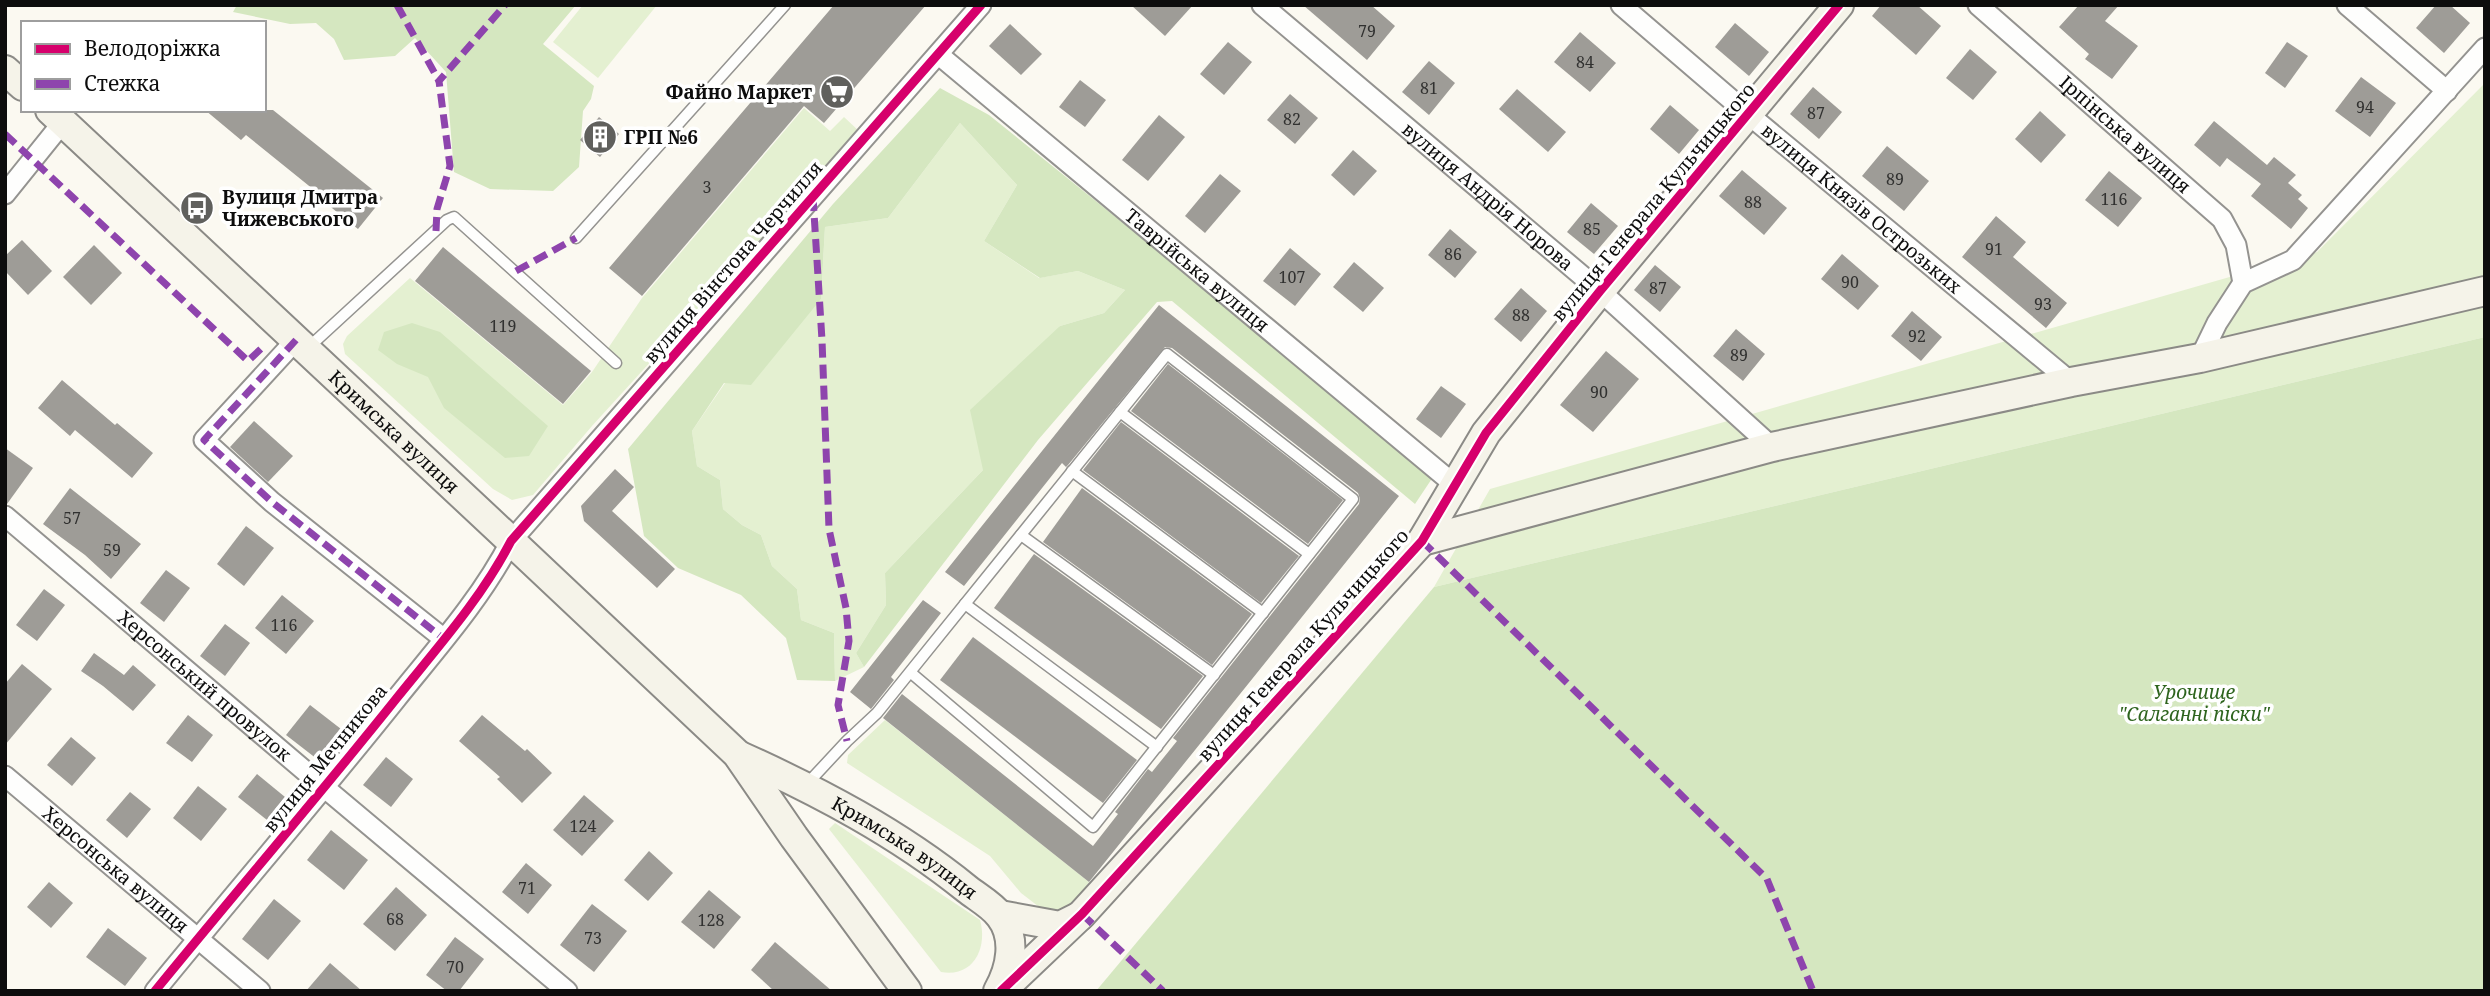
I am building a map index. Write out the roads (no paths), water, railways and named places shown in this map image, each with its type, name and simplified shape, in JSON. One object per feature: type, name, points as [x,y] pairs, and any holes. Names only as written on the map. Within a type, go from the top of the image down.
[{"type":"street","name":"вулиця Андрія Норова","points":[[1262,5],[1600,291],[1772,447]]},
{"type":"street","name":"вулиця Князів Острозьких","points":[[1621,5],[2071,382]]},
{"type":"street","name":"вулиця Генерала Кульчицького","points":[[1000,991],[1082,914],[1422,541],[1486,433],[1600,291],[1839,5]]},
{"type":"street","name":"Ірпінська вулиця","points":[[1978,5],[2222,219],[2236,245],[2243,283]]},
{"type":"street","points":[[2347,5],[2447,91]]},
{"type":"street","name":"вулиця Вінстона Черчилля","points":[[511,541],[939,55],[977,7]]},
{"type":"street","points":[[2200,358],[2217,323],[2243,283],[2293,260],[2485,48]]},
{"type":"street","name":"Таврійська вулиця","points":[[939,55],[1455,485]]},
{"type":"street","points":[[5,70],[21,84]]},
{"type":"street","points":[[5,194],[56,116]]},
{"type":"street","name":"Кримська вулиця","points":[[56,116],[737,754],[907,991]]},
{"type":"street","points":[[1422,541],[1772,447],[2071,382],[2200,358],[2485,291]]},
{"type":"street","points":[[301,345],[204,440],[272,502],[444,639]]},
{"type":"street","name":"Херсонський провулок","points":[[5,516],[567,991]]},
{"type":"street","name":"вулиця Мечникова","points":[[155,991],[325,788],[444,639],[494,575],[511,541]]},
{"type":"street","name":"Кримська вулиця","points":[[737,754],[806,786],[929,858],[1000,915],[1059,926],[1082,914]]},
{"type":"street","name":"Херсонська вулиця","points":[[5,776],[260,991]]},
{"type":"street","name":"Кримська вулиця","points":[[794,837],[788,810],[791,800],[806,786]]},
{"type":"street","points":[[1000,915],[1010,937],[1011,952],[1000,991]]},
{"type":"lane","points":[[576,238],[785,5]]},
{"type":"lane","points":[[301,345],[447,220],[454,217],[615,363]]},
{"type":"lane","points":[[806,786],[877,713],[910,672],[965,604],[1021,535],[1072,471],[1167,354],[1353,499],[1093,827],[910,672]]},
{"type":"lane","points":[[1120,412],[1309,554]]},
{"type":"lane","points":[[1072,471],[1263,613]]},
{"type":"lane","points":[[1021,535],[1214,675]]},
{"type":"lane","points":[[965,604],[1157,747]]},
{"type":"place","name":"Файно Маркет","points":[[837,92]]},
{"type":"place","name":"ГРП №6","points":[[600,137]]},
{"type":"place","name":"Вулиця Дмитра Чижевського","points":[[197,208]]},
{"type":"park label","name":"Урочище \"Салганні піски\"","points":[[2194,703]]}]
